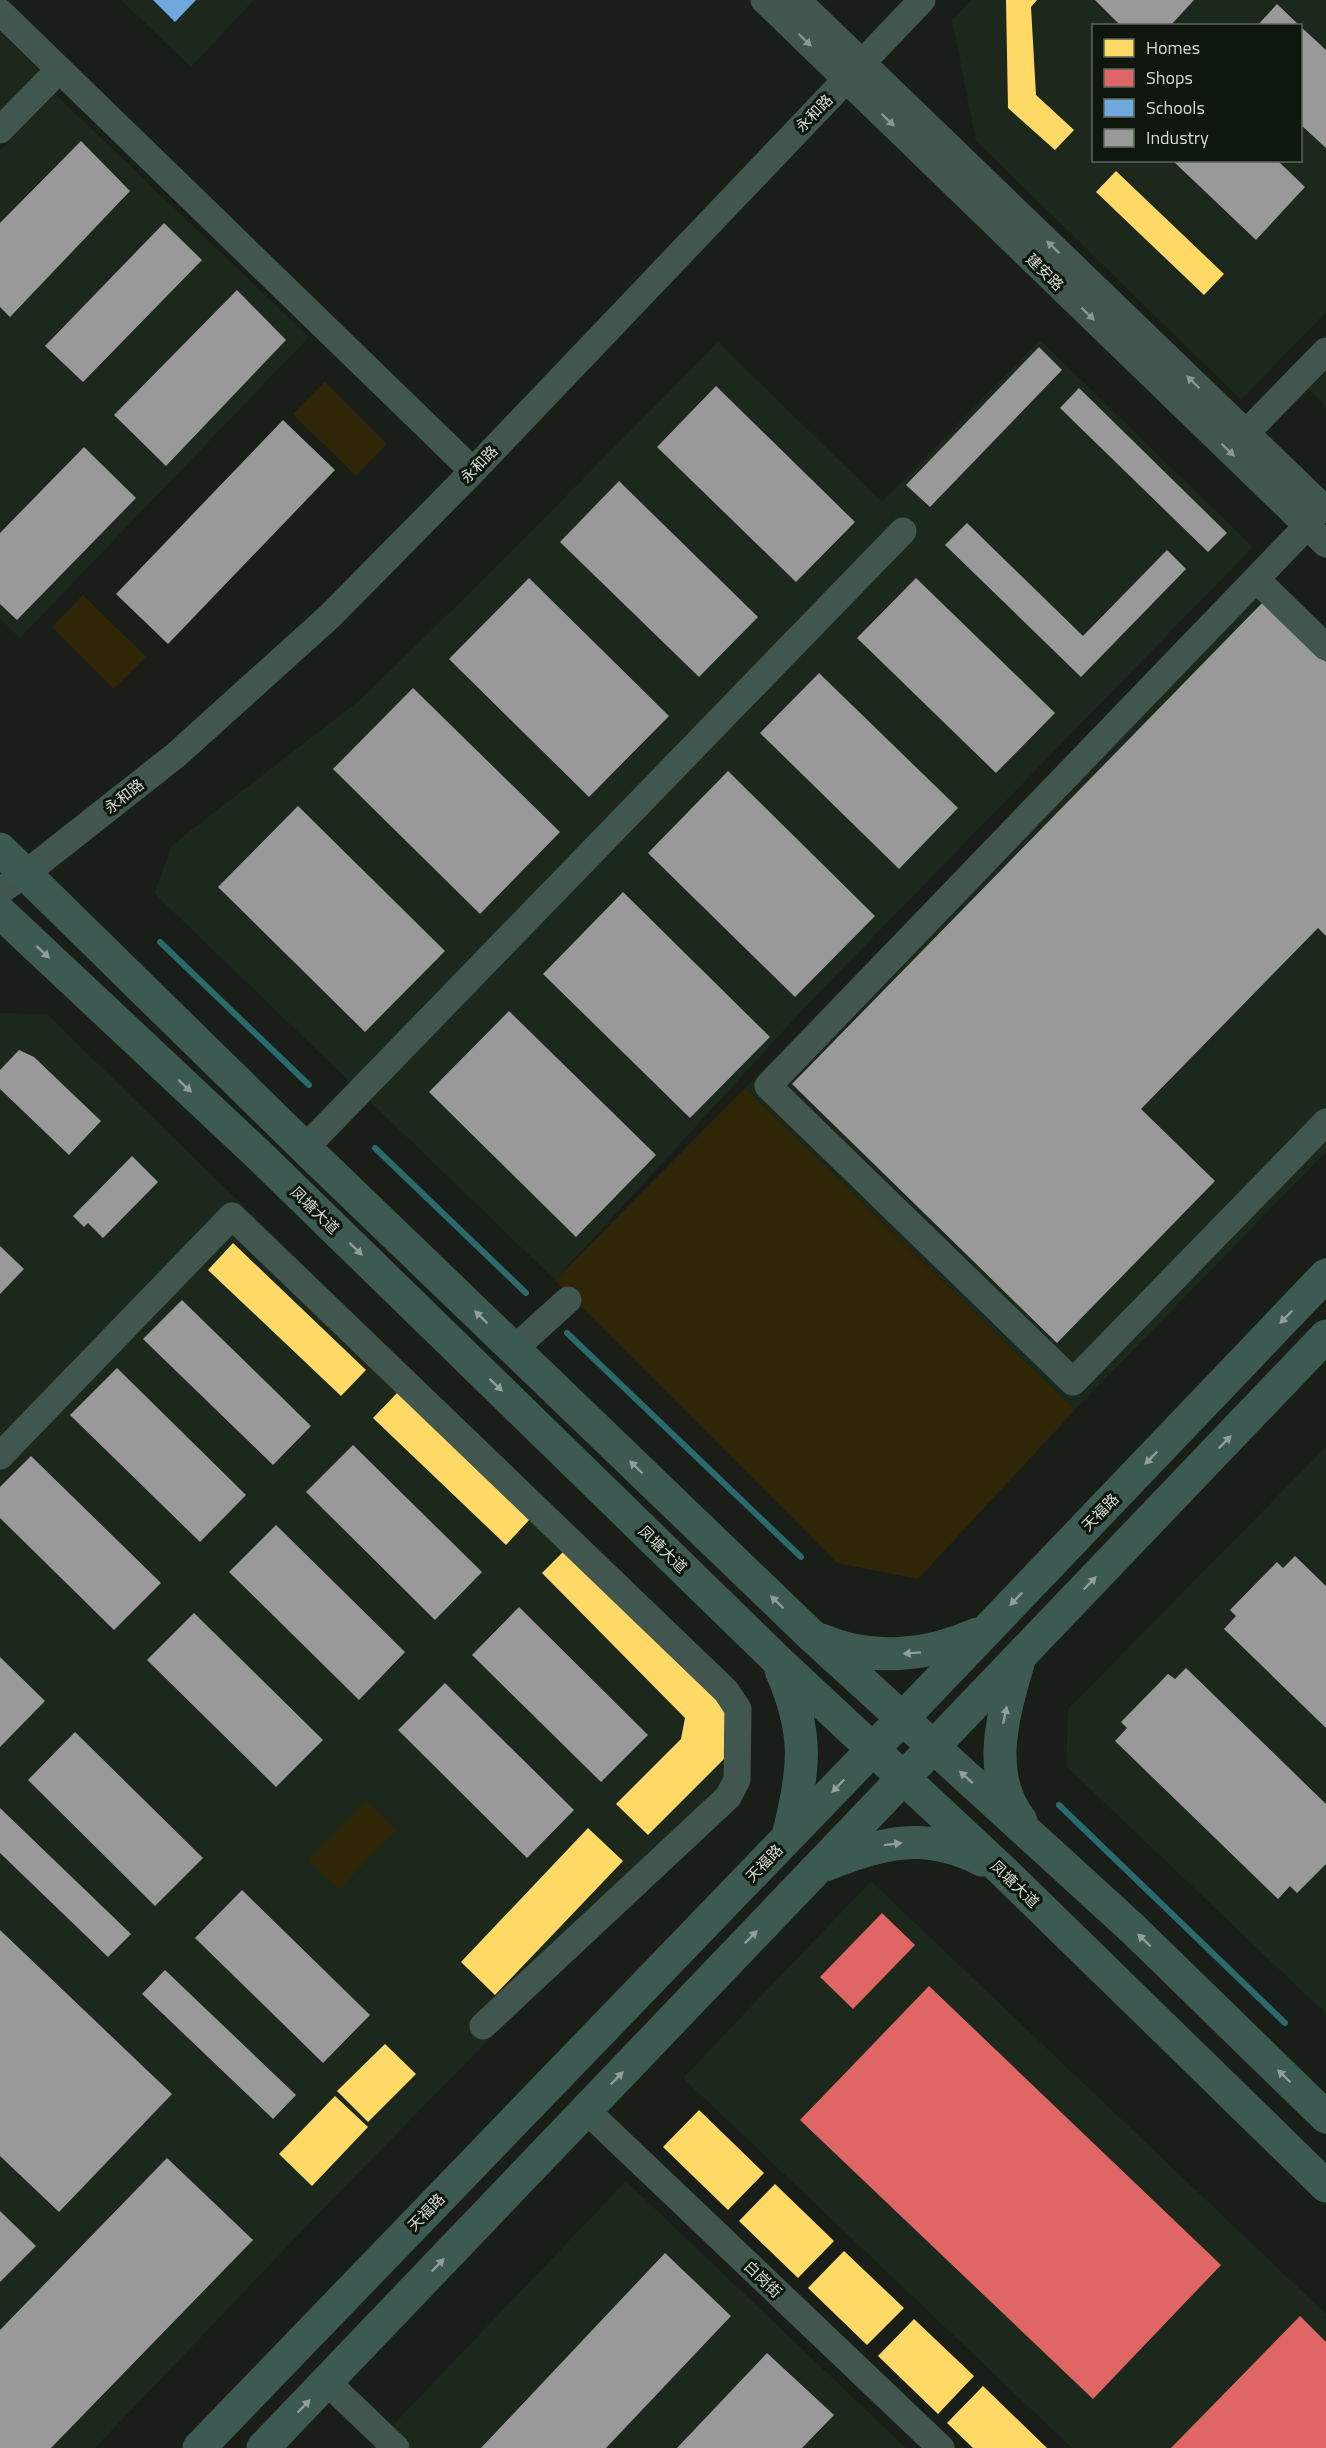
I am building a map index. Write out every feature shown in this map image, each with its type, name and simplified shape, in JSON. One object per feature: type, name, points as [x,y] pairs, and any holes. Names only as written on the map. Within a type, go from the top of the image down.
[{"type":"main road","points":[[0,849],[12,882],[305,1148],[812,1636],[1132,1928],[1324,2112]]},
{"type":"main road","name":"凤塘大道","points":[[0,912],[270,1165],[777,1660],[1001,1869],[1326,2186]]},
{"type":"main road","name":"天福路","points":[[199,2448],[788,1838],[1326,1275]]},
{"type":"main road","points":[[263,2448],[1326,1336]]},
{"type":"main road","points":[[812,1636],[836,1646],[860,1652],[889,1654],[920,1652],[949,1646],[987,1630]]},
{"type":"main road","points":[[1020,1655],[1000,1740],[1000,1768],[1004,1786],[1015,1813],[1040,1846]]},
{"type":"main road","points":[[777,1660],[799,1718],[802,1746],[801,1772],[788,1838]]},
{"type":"main road","points":[[818,1868],[879,1845],[908,1842],[937,1844],[958,1850],[1001,1869]]},
{"type":"street","name":"建安路","points":[[764,0],[854,71],[1246,433],[1320,527]]},
{"type":"street","name":"建安路","points":[[798,0],[854,71],[1320,527]]},
{"type":"street","name":"永和路","points":[[12,882],[176,755],[330,616],[473,471],[922,0]]},
{"type":"street","points":[[0,12],[473,471]]},
{"type":"street","points":[[0,130],[59,70]]},
{"type":"street","points":[[1246,433],[1326,351]]},
{"type":"street","points":[[1320,527],[1256,579],[768,1086],[1073,1382],[1326,1122]]},
{"type":"street","points":[[305,1148],[903,531]]},
{"type":"street","points":[[1256,579],[1326,647]]},
{"type":"street","points":[[0,1456],[232,1216],[726,1692],[738,1709],[737,1780],[728,1797],[483,2026]]},
{"type":"street","points":[[514,1349],[568,1300]]},
{"type":"street","name":"白岗街","points":[[586,2110],[941,2448]]},
{"type":"street","points":[[327,2382],[396,2448]]},
{"type":"shaded area","points":[[121,0],[254,0],[191,67]]},
{"type":"shaded area","points":[[971,0],[1326,0],[1326,312],[1241,400],[976,141],[952,20]]},
{"type":"shaded area","points":[[0,32],[41,72],[0,113]]},
{"type":"shaded area","points":[[55,94],[309,337],[20,638],[0,618],[0,151]]},
{"type":"shaded area","points":[[1040,340],[1253,547],[809,1003],[555,1280],[154,893],[172,845],[361,699],[491,572],[718,342],[882,502]]},
{"type":"shaded area","points":[[1326,369],[1326,407],[1308,388]]},
{"type":"shaded area","points":[[325,382],[387,444],[356,476],[293,414]]},
{"type":"shaded area","points":[[1257,563],[1326,630],[1326,1152],[1075,1410],[745,1088]]},
{"type":"shaded area","points":[[83,595],[146,657],[114,689],[52,627]]},
{"type":"shaded area","points":[[0,1013],[47,1014],[748,1699],[742,1781],[324,2208],[95,2448],[0,2448]]},
{"type":"shaded area","points":[[745,1088],[1075,1410],[918,1579],[837,1563],[555,1280]]},
{"type":"shaded area","points":[[1326,1447],[1326,2014],[1066,1766],[1068,1709]]},
{"type":"shaded area","points":[[366,1800],[397,1830],[339,1890],[308,1860]]},
{"type":"shaded area","points":[[871,1881],[1326,2314],[1326,2448],[1072,2448],[683,2078]]},
{"type":"shaded area","points":[[626,2181],[906,2448],[371,2448]]},
{"type":"building: Homes","points":[[1006,0],[1037,0],[1031,7],[1036,95],[1074,130],[1055,150],[1008,108]]},
{"type":"building: Homes","points":[[1116,171],[1224,274],[1204,295],[1096,192]]},
{"type":"building: Homes","points":[[233,1243],[366,1370],[341,1396],[208,1270]]},
{"type":"building: Homes","points":[[398,1392],[531,1518],[506,1545],[373,1418]]},
{"type":"building: Homes","points":[[569,1546],[725,1704],[724,1759],[648,1835],[616,1804],[681,1739],[685,1718],[542,1573]]},
{"type":"building: Homes","points":[[588,1828],[623,1861],[495,1995],[461,1962]]},
{"type":"building: Homes","points":[[385,2044],[416,2074],[368,2122],[337,2091]]},
{"type":"building: Homes","points":[[335,2096],[368,2127],[312,2186],[279,2154]]},
{"type":"building: Homes","points":[[699,2110],[764,2173],[728,2210],[663,2147]]},
{"type":"building: Homes","points":[[775,2184],[834,2241],[798,2278],[739,2221]]},
{"type":"building: Homes","points":[[844,2251],[904,2308],[867,2345],[808,2288]]},
{"type":"building: Homes","points":[[914,2319],[974,2376],[938,2414],[878,2356]]},
{"type":"building: Homes","points":[[983,2386],[1047,2448],[973,2448],[947,2423]]},
{"type":"building: Shops","points":[[882,1913],[915,1945],[853,2009],[820,1977]]},
{"type":"building: Shops","points":[[929,1986],[1221,2265],[1093,2399],[800,2120]]},
{"type":"building: Shops","points":[[1300,2316],[1326,2342],[1326,2448],[1171,2448]]},
{"type":"building: Schools","points":[[153,0],[196,0],[175,22]]},
{"type":"building: Industry","points":[[1095,0],[1194,0],[1172,24],[1119,24]]},
{"type":"building: Industry","points":[[1277,4],[1298,24],[1259,24]]},
{"type":"building: Industry","points":[[1302,28],[1326,50],[1326,148],[1302,126]]},
{"type":"building: Industry","points":[[81,141],[130,191],[10,317],[0,307],[0,223]]},
{"type":"building: Industry","points":[[1174,162],[1279,162],[1305,187],[1256,240]]},
{"type":"building: Industry","points":[[164,223],[202,260],[83,382],[45,346]]},
{"type":"building: Industry","points":[[237,290],[286,340],[166,466],[114,415]]},
{"type":"building: Industry","points":[[1039,347],[1062,370],[930,507],[906,485]]},
{"type":"building: Industry","points":[[716,386],[855,522],[796,582],[657,447]]},
{"type":"building: Industry","points":[[1079,388],[1227,533],[1208,552],[1060,408]]},
{"type":"building: Industry","points":[[283,420],[335,470],[168,644],[116,594]]},
{"type":"building: Industry","points":[[84,447],[136,498],[17,620],[0,604],[0,533]]},
{"type":"building: Industry","points":[[619,481],[758,617],[699,677],[560,542]]},
{"type":"building: Industry","points":[[967,523],[1083,636],[1167,550],[1186,569],[1081,677],[945,545]]},
{"type":"building: Industry","points":[[529,578],[669,716],[589,797],[449,659]]},
{"type":"building: Industry","points":[[916,578],[1055,713],[996,773],[857,638]]},
{"type":"building: Industry","points":[[1264,601],[1326,662],[1326,936],[1318,928],[1141,1109],[1215,1181],[1057,1343],[792,1084]]},
{"type":"building: Industry","points":[[819,673],[958,808],[899,869],[760,733]]},
{"type":"building: Industry","points":[[413,688],[560,832],[480,914],[333,769]]},
{"type":"building: Industry","points":[[728,771],[875,916],[795,997],[648,853]]},
{"type":"building: Industry","points":[[298,806],[445,951],[365,1032],[218,887]]},
{"type":"building: Industry","points":[[623,892],[770,1037],[690,1118],[543,974]]},
{"type":"building: Industry","points":[[509,1011],[656,1155],[576,1237],[429,1092]]},
{"type":"building: Industry","points":[[19,1050],[34,1057],[101,1121],[69,1155],[0,1089],[0,1070]]},
{"type":"building: Industry","points":[[132,1156],[158,1182],[103,1238],[88,1223],[84,1227],[73,1216]]},
{"type":"building: Industry","points":[[0,1246],[24,1269],[0,1294]]},
{"type":"building: Industry","points":[[182,1300],[311,1426],[273,1465],[143,1339]]},
{"type":"building: Industry","points":[[117,1368],[246,1495],[200,1542],[70,1415]]},
{"type":"building: Industry","points":[[353,1445],[482,1572],[435,1620],[306,1492]]},
{"type":"building: Industry","points":[[31,1456],[161,1583],[114,1630],[0,1518],[0,1487]]},
{"type":"building: Industry","points":[[276,1525],[405,1652],[359,1700],[229,1572]]},
{"type":"building: Industry","points":[[1295,1556],[1326,1586],[1326,1728],[1224,1629],[1236,1616],[1230,1610],[1277,1562],[1283,1568]]},
{"type":"building: Industry","points":[[519,1607],[648,1735],[601,1782],[472,1655]]},
{"type":"building: Industry","points":[[194,1613],[323,1740],[276,1787],[147,1660]]},
{"type":"building: Industry","points":[[0,1657],[45,1701],[0,1747]]},
{"type":"building: Industry","points":[[1186,1668],[1326,1804],[1326,1864],[1297,1893],[1290,1886],[1278,1899],[1115,1741],[1127,1728],[1121,1722],[1168,1674],[1175,1679]]},
{"type":"building: Industry","points":[[445,1683],[574,1810],[527,1858],[398,1730]]},
{"type":"building: Industry","points":[[75,1732],[203,1858],[155,1906],[28,1780]]},
{"type":"building: Industry","points":[[0,1808],[131,1934],[108,1957],[0,1853]]},
{"type":"building: Industry","points":[[242,1890],[370,2015],[323,2063],[195,1938]]},
{"type":"building: Industry","points":[[0,1930],[172,2094],[59,2212],[0,2156]]},
{"type":"building: Industry","points":[[165,1970],[296,2095],[273,2119],[142,1994]]},
{"type":"building: Industry","points":[[167,2158],[253,2240],[51,2448],[0,2448],[0,2330]]},
{"type":"building: Industry","points":[[0,2211],[36,2246],[0,2282]]},
{"type":"building: Industry","points":[[665,2253],[731,2316],[606,2448],[481,2448]]},
{"type":"building: Industry","points":[[767,2353],[834,2415],[802,2448],[677,2448]]},
{"type":"waterway","points":[[160,942],[309,1085]]},
{"type":"waterway","points":[[375,1148],[526,1293]]},
{"type":"waterway","points":[[567,1333],[801,1557]]},
{"type":"waterway","points":[[1059,1805],[1285,2023]]}]
